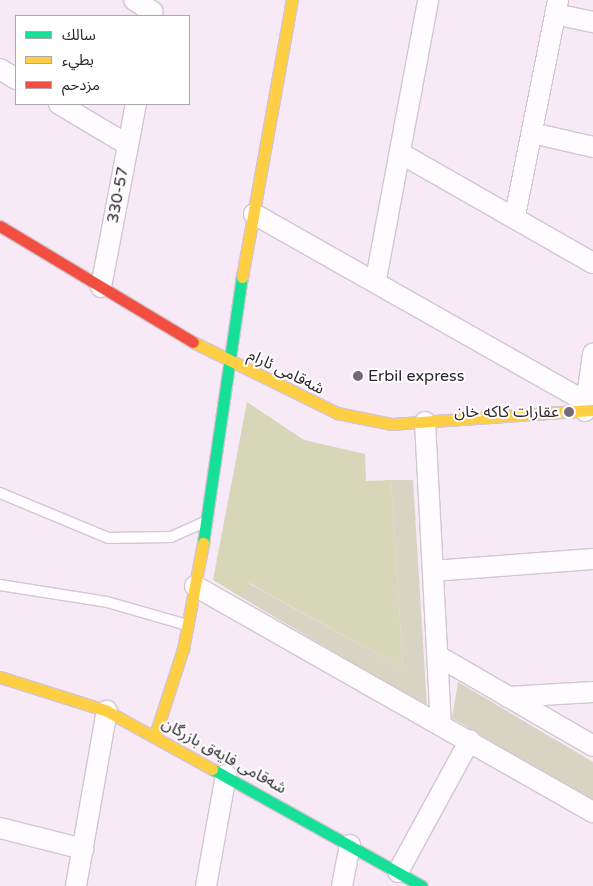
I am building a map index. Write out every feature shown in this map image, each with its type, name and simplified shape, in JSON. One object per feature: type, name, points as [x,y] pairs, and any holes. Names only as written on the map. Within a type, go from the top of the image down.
[{"type":"street","points":[[134,0],[154,9]]},
{"type":"street","points":[[155,735],[173,690],[188,625],[207,521],[227,362],[292,0]]},
{"type":"street","points":[[376,280],[428,0]]},
{"type":"street","points":[[516,216],[556,7],[593,22]]},
{"type":"street","points":[[0,69],[15,77]]},
{"type":"street","points":[[60,105],[128,145]]},
{"type":"street","name":"330-57","points":[[101,287],[136,105]]},
{"type":"street","points":[[532,134],[593,146]]},
{"type":"street","points":[[400,153],[516,216],[593,263]]},
{"type":"street","points":[[254,214],[376,280],[588,408],[593,354]]},
{"type":"street","name":"شەقامی ئارام","points":[[0,226],[227,362],[337,413],[391,424],[588,408]]},
{"type":"street","points":[[425,422],[441,724]]},
{"type":"street","points":[[433,571],[593,559]]},
{"type":"street","points":[[195,586],[470,740],[593,812]]},
{"type":"street","points":[[438,656],[593,746]]},
{"type":"street","name":"شەقامی فایەق بازرگان","points":[[0,677],[107,711],[155,735],[422,886]]},
{"type":"street","points":[[508,697],[593,692]]},
{"type":"street","points":[[76,886],[107,711]]},
{"type":"street","points":[[398,872],[470,740]]},
{"type":"street","points":[[206,886],[226,775]]},
{"type":"street","points":[[0,828],[83,849]]},
{"type":"street","points":[[342,886],[350,845]]},
{"type":"lane","points":[[0,493],[108,538],[171,537],[207,521]]},
{"type":"lane","points":[[0,585],[107,602],[188,625]]},
{"type":"shaded area","points":[[391,480],[413,480],[427,707],[241,597],[248,583],[403,668]]},
{"type":"shaded area","points":[[458,682],[593,762],[593,802],[452,718]]},
{"type":"green space","points":[[247,402],[304,440],[365,454],[366,481],[391,480],[403,668],[249,583],[241,597],[213,580]]},
{"type":"traffic: fast","points":[[203,543],[242,277]]},
{"type":"traffic: fast","points":[[212,769],[422,886]]},
{"type":"traffic: slow","points":[[242,277],[292,0]]},
{"type":"traffic: slow","points":[[193,342],[337,413],[391,424],[593,410]]},
{"type":"traffic: slow","points":[[155,735],[183,649],[203,543]]},
{"type":"traffic: slow","points":[[0,677],[107,711],[212,769]]},
{"type":"traffic: jam","points":[[0,226],[193,342]]},
{"type":"place","name":"Erbil express","points":[[358,376]]},
{"type":"place","name":"عقارات كاكه خان","points":[[569,412]]}]
